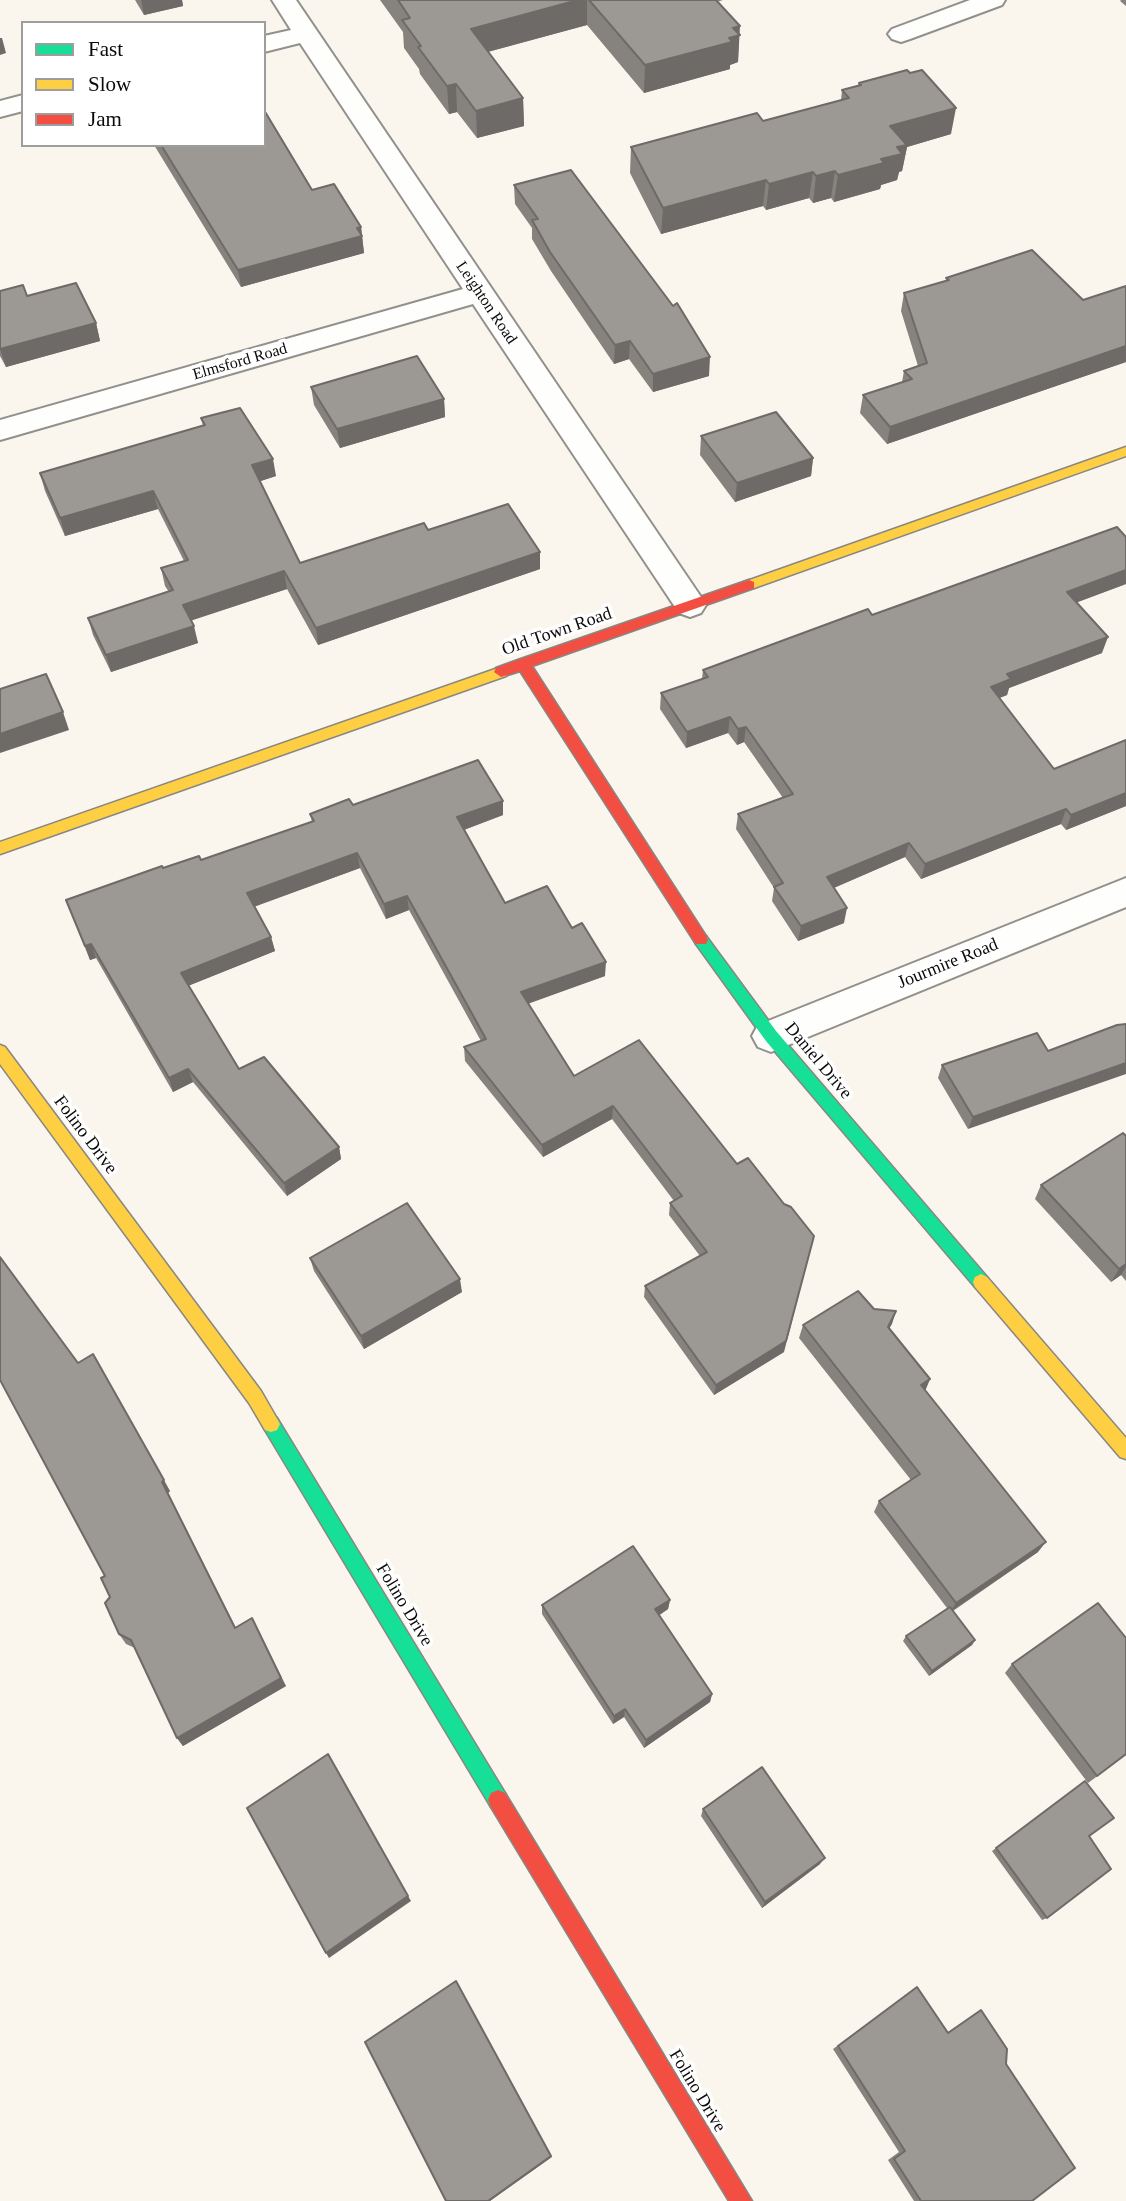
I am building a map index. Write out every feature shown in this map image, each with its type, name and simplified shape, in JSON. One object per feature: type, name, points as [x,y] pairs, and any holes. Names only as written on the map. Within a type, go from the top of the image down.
[{"type":"street","name":"Leighton Road","points":[[284,0],[690,606]]},
{"type":"street","points":[[901,34],[993,0]]},
{"type":"street","points":[[266,44],[305,34]]},
{"type":"street","points":[[0,109],[21,104]]},
{"type":"street","name":"Elmsford Road","points":[[0,430],[480,293]]},
{"type":"street","name":"Old Town Road","points":[[0,849],[1126,451]]},
{"type":"street","name":"Daniel Drive","points":[[523,664],[695,932],[771,1036],[1126,1451]]},
{"type":"street","name":"Jourmire Road","points":[[771,1036],[1126,892]]},
{"type":"street","name":"Folino Drive","points":[[0,1052],[255,1396],[741,2201]]},
{"type":"building","points":[[398,0],[578,0],[471,29],[523,98],[476,111],[456,84],[447,86],[418,47],[421,46],[402,20],[410,18]]},
{"type":"building","points":[[589,0],[716,0],[740,26],[733,28],[740,35],[729,38],[732,42],[645,65]]},
{"type":"building","points":[[907,70],[910,73],[922,70],[956,108],[890,126],[907,145],[897,147],[902,154],[881,159],[884,163],[838,175],[835,171],[816,176],[813,172],[769,184],[766,180],[663,208],[631,147],[757,113],[763,121],[849,98],[842,90]]},
{"type":"building","points":[[266,113],[312,190],[334,184],[361,227],[357,228],[362,236],[238,270],[162,147],[266,147]]},
{"type":"building","points":[[571,170],[673,306],[677,303],[710,357],[653,374],[630,341],[615,345],[550,252],[532,220],[538,219],[514,185]]},
{"type":"building","points":[[1032,250],[1083,300],[1126,286],[1126,346],[890,427],[863,395],[912,379],[904,371],[927,363],[904,293]]},
{"type":"building","points":[[76,283],[96,323],[0,349],[0,291],[23,285],[27,296]]},
{"type":"building","points":[[417,356],[444,399],[337,429],[311,387]]},
{"type":"building","points":[[240,408],[273,459],[252,465],[300,563],[424,523],[428,530],[508,504],[540,552],[316,628],[284,571],[183,605],[194,626],[106,655],[88,618],[173,590],[161,568],[188,560],[153,491],[60,518],[40,473],[205,425],[201,418]]},
{"type":"building","points":[[776,412],[813,458],[737,483],[701,436]]},
{"type":"building","points":[[1117,527],[1126,537],[1126,570],[1067,592],[1108,637],[1007,674],[1011,679],[991,687],[1054,769],[1126,740],[1126,793],[1071,815],[1066,809],[925,864],[909,843],[827,877],[847,908],[801,926],[774,887],[783,883],[738,814],[793,794],[746,727],[738,729],[730,717],[687,732],[661,693],[708,677],[703,670],[868,609],[872,615]]},
{"type":"building","points":[[46,674],[63,712],[0,734],[0,689]]},
{"type":"building","points":[[478,760],[503,801],[457,817],[505,903],[547,886],[572,928],[582,923],[606,962],[521,992],[574,1076],[639,1040],[737,1164],[748,1158],[784,1204],[791,1207],[814,1236],[786,1341],[716,1385],[645,1286],[707,1252],[670,1203],[682,1196],[613,1106],[542,1145],[464,1047],[486,1039],[407,896],[384,904],[357,853],[247,893],[271,937],[181,973],[239,1069],[264,1057],[339,1147],[284,1183],[188,1069],[169,1078],[91,944],[85,946],[66,900],[162,866],[163,868],[199,856],[201,860],[314,821],[310,814],[349,799],[353,805]]},
{"type":"building","points":[[1126,1024],[1126,1063],[973,1117],[942,1065],[1037,1033],[1048,1051]]},
{"type":"building","points":[[1123,1133],[1126,1136],[1126,1264],[1119,1269],[1041,1185]]},
{"type":"building","points":[[407,1203],[460,1279],[361,1336],[310,1258]]},
{"type":"building","points":[[0,1257],[78,1363],[93,1354],[164,1480],[162,1482],[235,1628],[252,1618],[281,1678],[177,1738],[131,1640],[119,1634],[105,1603],[110,1597],[101,1578],[105,1576],[0,1380]]},
{"type":"building","points":[[858,1291],[874,1309],[896,1311],[888,1327],[930,1379],[921,1385],[1046,1542],[956,1603],[879,1501],[920,1474],[803,1325]]},
{"type":"building","points":[[633,1546],[670,1600],[655,1609],[712,1694],[646,1740],[625,1709],[614,1716],[542,1605]]},
{"type":"building","points":[[1098,1603],[1126,1638],[1126,1754],[1097,1776],[1012,1664]]},
{"type":"building","points":[[950,1607],[975,1640],[932,1671],[906,1636]]},
{"type":"building","points":[[328,1754],[408,1896],[326,1953],[247,1808]]},
{"type":"building","points":[[762,1767],[825,1858],[765,1902],[703,1809]]},
{"type":"building","points":[[1085,1781],[1114,1818],[1089,1836],[1111,1869],[1047,1918],[996,1848]]},
{"type":"building","points":[[456,1981],[551,2156],[488,2201],[446,2201],[365,2042]]},
{"type":"building","points":[[917,1987],[948,2033],[981,2010],[1007,2049],[1006,2064],[1075,2168],[1032,2201],[921,2201],[894,2159],[905,2151],[838,2046]]},
{"type":"traffic: fast","points":[[701,940],[771,1036],[981,1282]]},
{"type":"traffic: fast","points":[[271,1424],[498,1800]]},
{"type":"traffic: slow","points":[[749,585],[1126,451]]},
{"type":"traffic: slow","points":[[0,848],[501,672]]},
{"type":"traffic: slow","points":[[0,1052],[255,1397],[271,1424]]},
{"type":"traffic: slow","points":[[981,1282],[1126,1451]]},
{"type":"traffic: jam","points":[[501,672],[749,585]]},
{"type":"traffic: jam","points":[[523,664],[701,940]]},
{"type":"traffic: jam","points":[[498,1800],[741,2201]]}]
